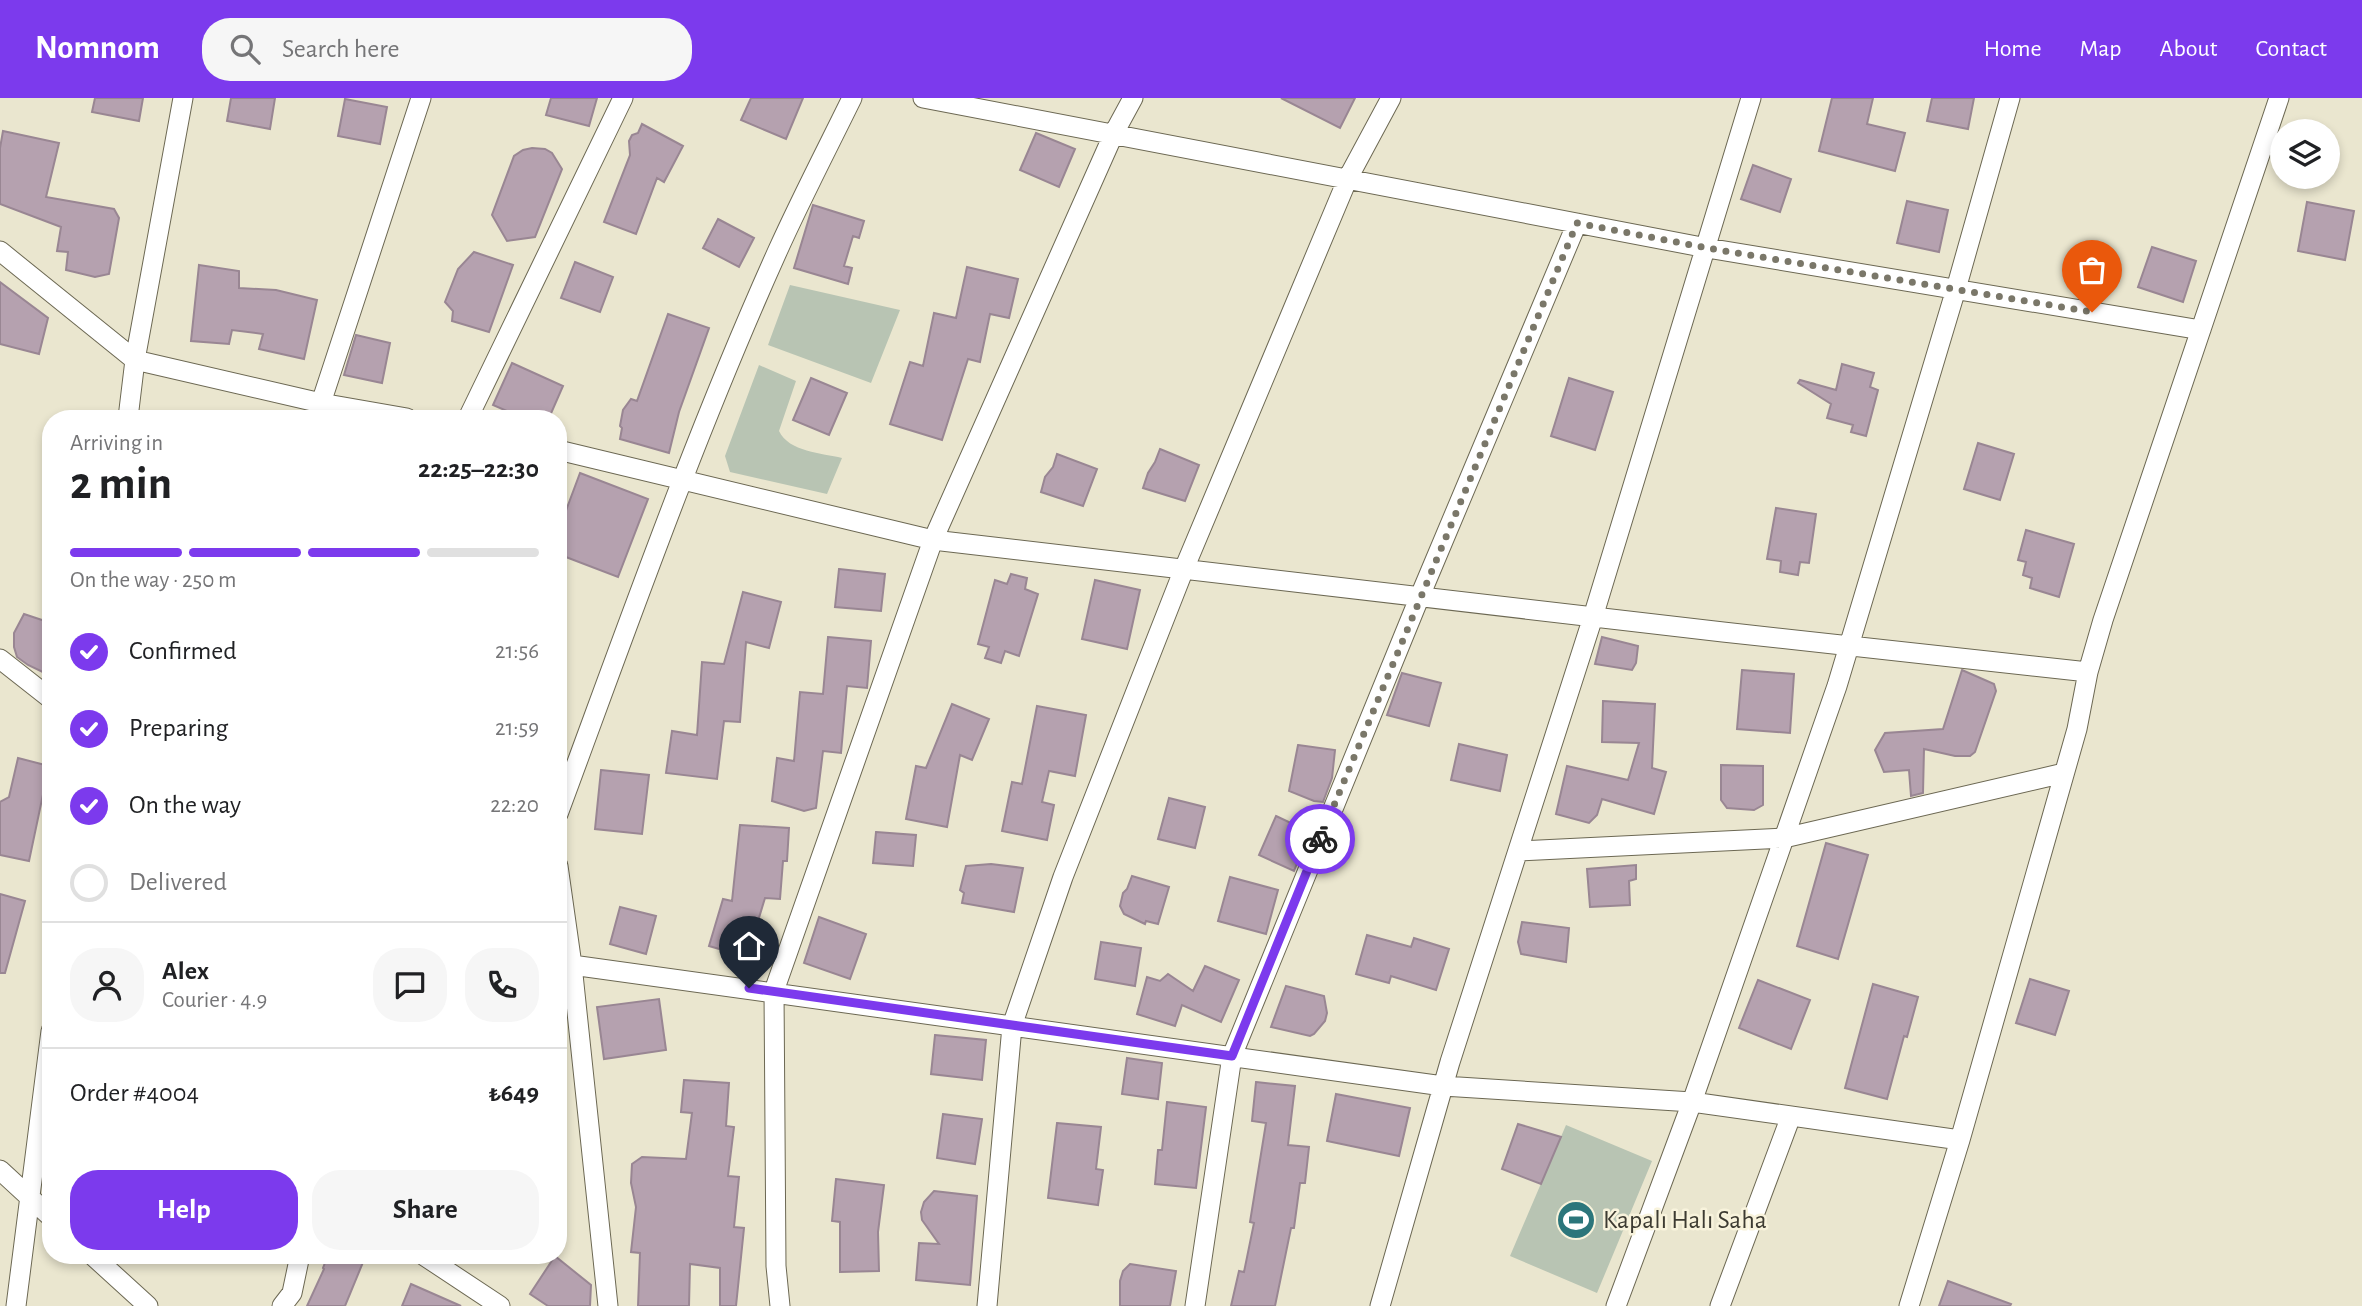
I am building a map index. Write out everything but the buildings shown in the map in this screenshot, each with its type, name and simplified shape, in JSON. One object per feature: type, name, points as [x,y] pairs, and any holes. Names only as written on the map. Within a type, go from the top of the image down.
[{"type":"street","points":[[129,410],[135,360],[183,98]]},
{"type":"street","points":[[321,403],[421,98]]},
{"type":"street","points":[[472,410],[623,98]]},
{"type":"street","points":[[567,790],[683,479],[778,249],[852,98]]},
{"type":"street","points":[[923,98],[1707,248],[2201,330]]},
{"type":"street","points":[[780,1306],[776,1266],[774,992],[933,540],[1114,133],[1133,98]]},
{"type":"street","points":[[987,1306],[1012,1026],[1063,877],[1184,569],[1348,178],[1391,98]]},
{"type":"street","points":[[1380,1306],[1443,1086],[1593,617],[1751,98]]},
{"type":"street","points":[[1616,1306],[1692,1102],[1849,645],[1956,289],[2010,98]]},
{"type":"street","points":[[1909,1306],[1960,1140],[2077,729],[2088,672],[2103,620],[2279,98]]},
{"type":"street","points":[[1195,1306],[1232,1056],[1420,596],[1577,223]]},
{"type":"street","points":[[0,251],[135,360],[361,410]]},
{"type":"street","points":[[567,452],[933,540],[2088,672]]},
{"type":"street","points":[[0,659],[42,692]]},
{"type":"street","points":[[1518,851],[1784,838],[2064,773]]},
{"type":"street","points":[[567,930],[608,1306]]},
{"type":"street","points":[[572,965],[1443,1086],[1692,1102],[1960,1140]]},
{"type":"street","points":[[16,1306],[42,1103]]},
{"type":"street","points":[[1720,1306],[1791,1116]]},
{"type":"street","points":[[0,1170],[42,1209]]},
{"type":"street","points":[[102,1264],[148,1306]]},
{"type":"street","points":[[282,1306],[292,1293],[298,1264]]},
{"type":"street","points":[[437,1264],[500,1306]]},
{"type":"green space","points":[[790,285],[900,310],[871,383],[768,345]]},
{"type":"green space","points":[[759,365],[796,381],[779,431],[784,438],[798,447],[842,458],[827,494],[730,472],[725,456]]},
{"type":"green space","name":"Kapalı Halı Saha","points":[[1566,1125],[1652,1161],[1597,1293],[1510,1256]]},
{"type":"way so far","points":[[1320,839],[1577,223],[1707,248],[2092,312]]},
{"type":"place","name":"Kapalı Halı Saha","points":[[1576,1220]]},
{"type":"route","points":[[749,988],[1232,1056],[1320,839]]}]
